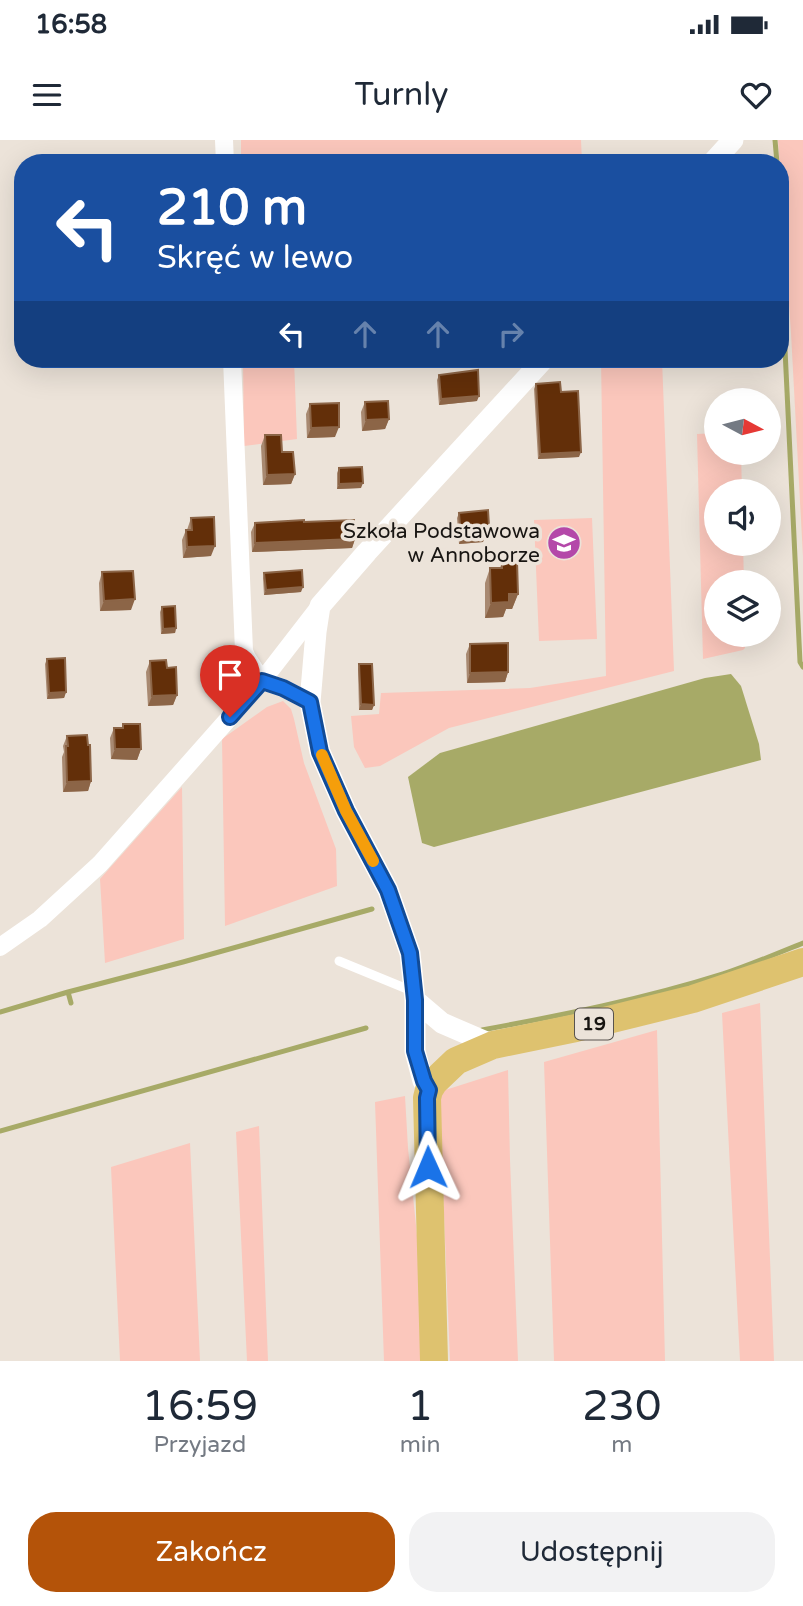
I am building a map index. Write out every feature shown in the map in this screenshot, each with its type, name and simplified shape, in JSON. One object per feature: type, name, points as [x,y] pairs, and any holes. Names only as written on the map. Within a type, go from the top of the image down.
[{"type":"highway","name":"19","points":[[429,1090],[456,1061],[493,1045],[693,999],[803,962]]},
{"type":"highway","points":[[429,1090],[428,1162],[434,1361]]},
{"type":"street","points":[[720,154],[733,140]]},
{"type":"street","points":[[232,368],[244,651],[262,681],[310,702]]},
{"type":"street","points":[[0,947],[40,919],[100,863],[262,681],[320,606],[536,368]]},
{"type":"street","points":[[320,606],[312,660],[310,702],[320,752],[346,811],[388,890],[410,953],[415,996],[415,1051],[429,1090]]},
{"type":"street","points":[[415,996],[442,1023],[493,1045]]},
{"type":"lane","points":[[339,961],[415,996]]},
{"type":"shaded area","points":[[241,140],[581,140],[582,154],[241,154]]},
{"type":"shaded area","points":[[778,140],[803,140],[803,557],[789,303],[789,154],[779,154]]},
{"type":"shaded area","points":[[243,368],[294,368],[297,439],[244,446]]},
{"type":"shaded area","points":[[601,368],[662,368],[674,671],[449,728],[380,766],[365,768],[354,747],[351,716],[379,714],[381,693],[530,688],[606,676]]},
{"type":"shaded area","points":[[697,434],[704,434],[704,466],[741,466],[742,479],[704,479],[704,556],[743,556],[744,570],[704,570],[704,647],[745,648],[703,659]]},
{"type":"shaded area","points":[[592,518],[597,639],[539,641],[534,520]]},
{"type":"shaded area","points":[[731,674],[741,686],[759,744],[761,760],[434,847],[422,843],[408,777],[440,753],[705,678]]},
{"type":"shaded area","points":[[283,701],[291,709],[304,763],[336,849],[337,886],[225,926],[222,739],[267,707]]},
{"type":"shaded area","points":[[182,787],[184,939],[105,963],[100,879]]},
{"type":"shaded area","points":[[760,1003],[774,1361],[740,1361],[722,1013]]},
{"type":"shaded area","points":[[657,1030],[665,1361],[554,1361],[544,1062]]},
{"type":"shaded area","points":[[508,1070],[518,1361],[450,1361],[439,1092]]},
{"type":"shaded area","points":[[405,1096],[418,1245],[423,1361],[384,1361],[375,1102]]},
{"type":"shaded area","points":[[259,1126],[268,1361],[247,1361],[236,1132]]},
{"type":"shaded area","points":[[190,1143],[200,1361],[120,1361],[111,1167]]},
{"type":"building","points":[[478,370],[479,396],[441,399],[439,375]]},
{"type":"building","points":[[560,382],[561,392],[578,391],[581,452],[540,454],[536,384]]},
{"type":"building","points":[[388,401],[389,419],[366,420],[365,402]]},
{"type":"building","points":[[339,403],[339,427],[311,428],[310,404]]},
{"type":"building","points":[[265,435],[281,435],[282,452],[293,452],[295,474],[267,475]]},
{"type":"building","points":[[362,467],[363,483],[339,484],[339,468]]},
{"type":"building","points":[[488,510],[489,526],[484,526],[485,537],[461,539],[459,513]]},
{"type":"building","points":[[214,517],[215,546],[187,547],[186,530],[192,530],[191,518]]},
{"type":"building","points":[[354,520],[355,539],[255,543],[255,523]]},
{"type":"building","points":[[517,561],[518,594],[509,594],[509,602],[491,603],[490,568],[502,568],[502,562]]},
{"type":"building","points":[[302,570],[303,587],[266,590],[264,573]]},
{"type":"building","points":[[133,571],[135,599],[104,601],[102,572]]},
{"type":"building","points":[[175,606],[176,628],[163,629],[162,607]]},
{"type":"building","points":[[508,643],[508,672],[470,673],[470,644]]},
{"type":"building","points":[[65,658],[66,692],[49,693],[47,659]]},
{"type":"building","points":[[166,660],[167,668],[176,667],[177,695],[152,696],[150,661]]},
{"type":"building","points":[[359,664],[372,664],[374,705],[361,704]]},
{"type":"building","points":[[123,724],[140,724],[141,749],[115,749],[114,728],[123,728]]},
{"type":"building","points":[[87,735],[90,745],[91,781],[67,782],[67,736]]},
{"type":"waterway","points":[[775,140],[776,154]]},
{"type":"waterway","points":[[786,368],[800,662],[803,667]]},
{"type":"waterway","points":[[0,1012],[372,909]]},
{"type":"waterway","points":[[482,1030],[633,999],[693,983],[733,971],[803,943]]},
{"type":"waterway","points":[[68,992],[71,1003]]},
{"type":"waterway","points":[[0,1131],[366,1028]]},
{"type":"slow traffic","points":[[322,755],[346,811],[373,861]]},
{"type":"place","name":"Szkoła Podstawowa w Annoborze","points":[[564,543]]},
{"type":"route","points":[[230,717],[262,681],[310,702],[320,752],[346,811],[388,890],[410,953],[415,1000],[415,1051],[429,1090],[428,1167]]}]
